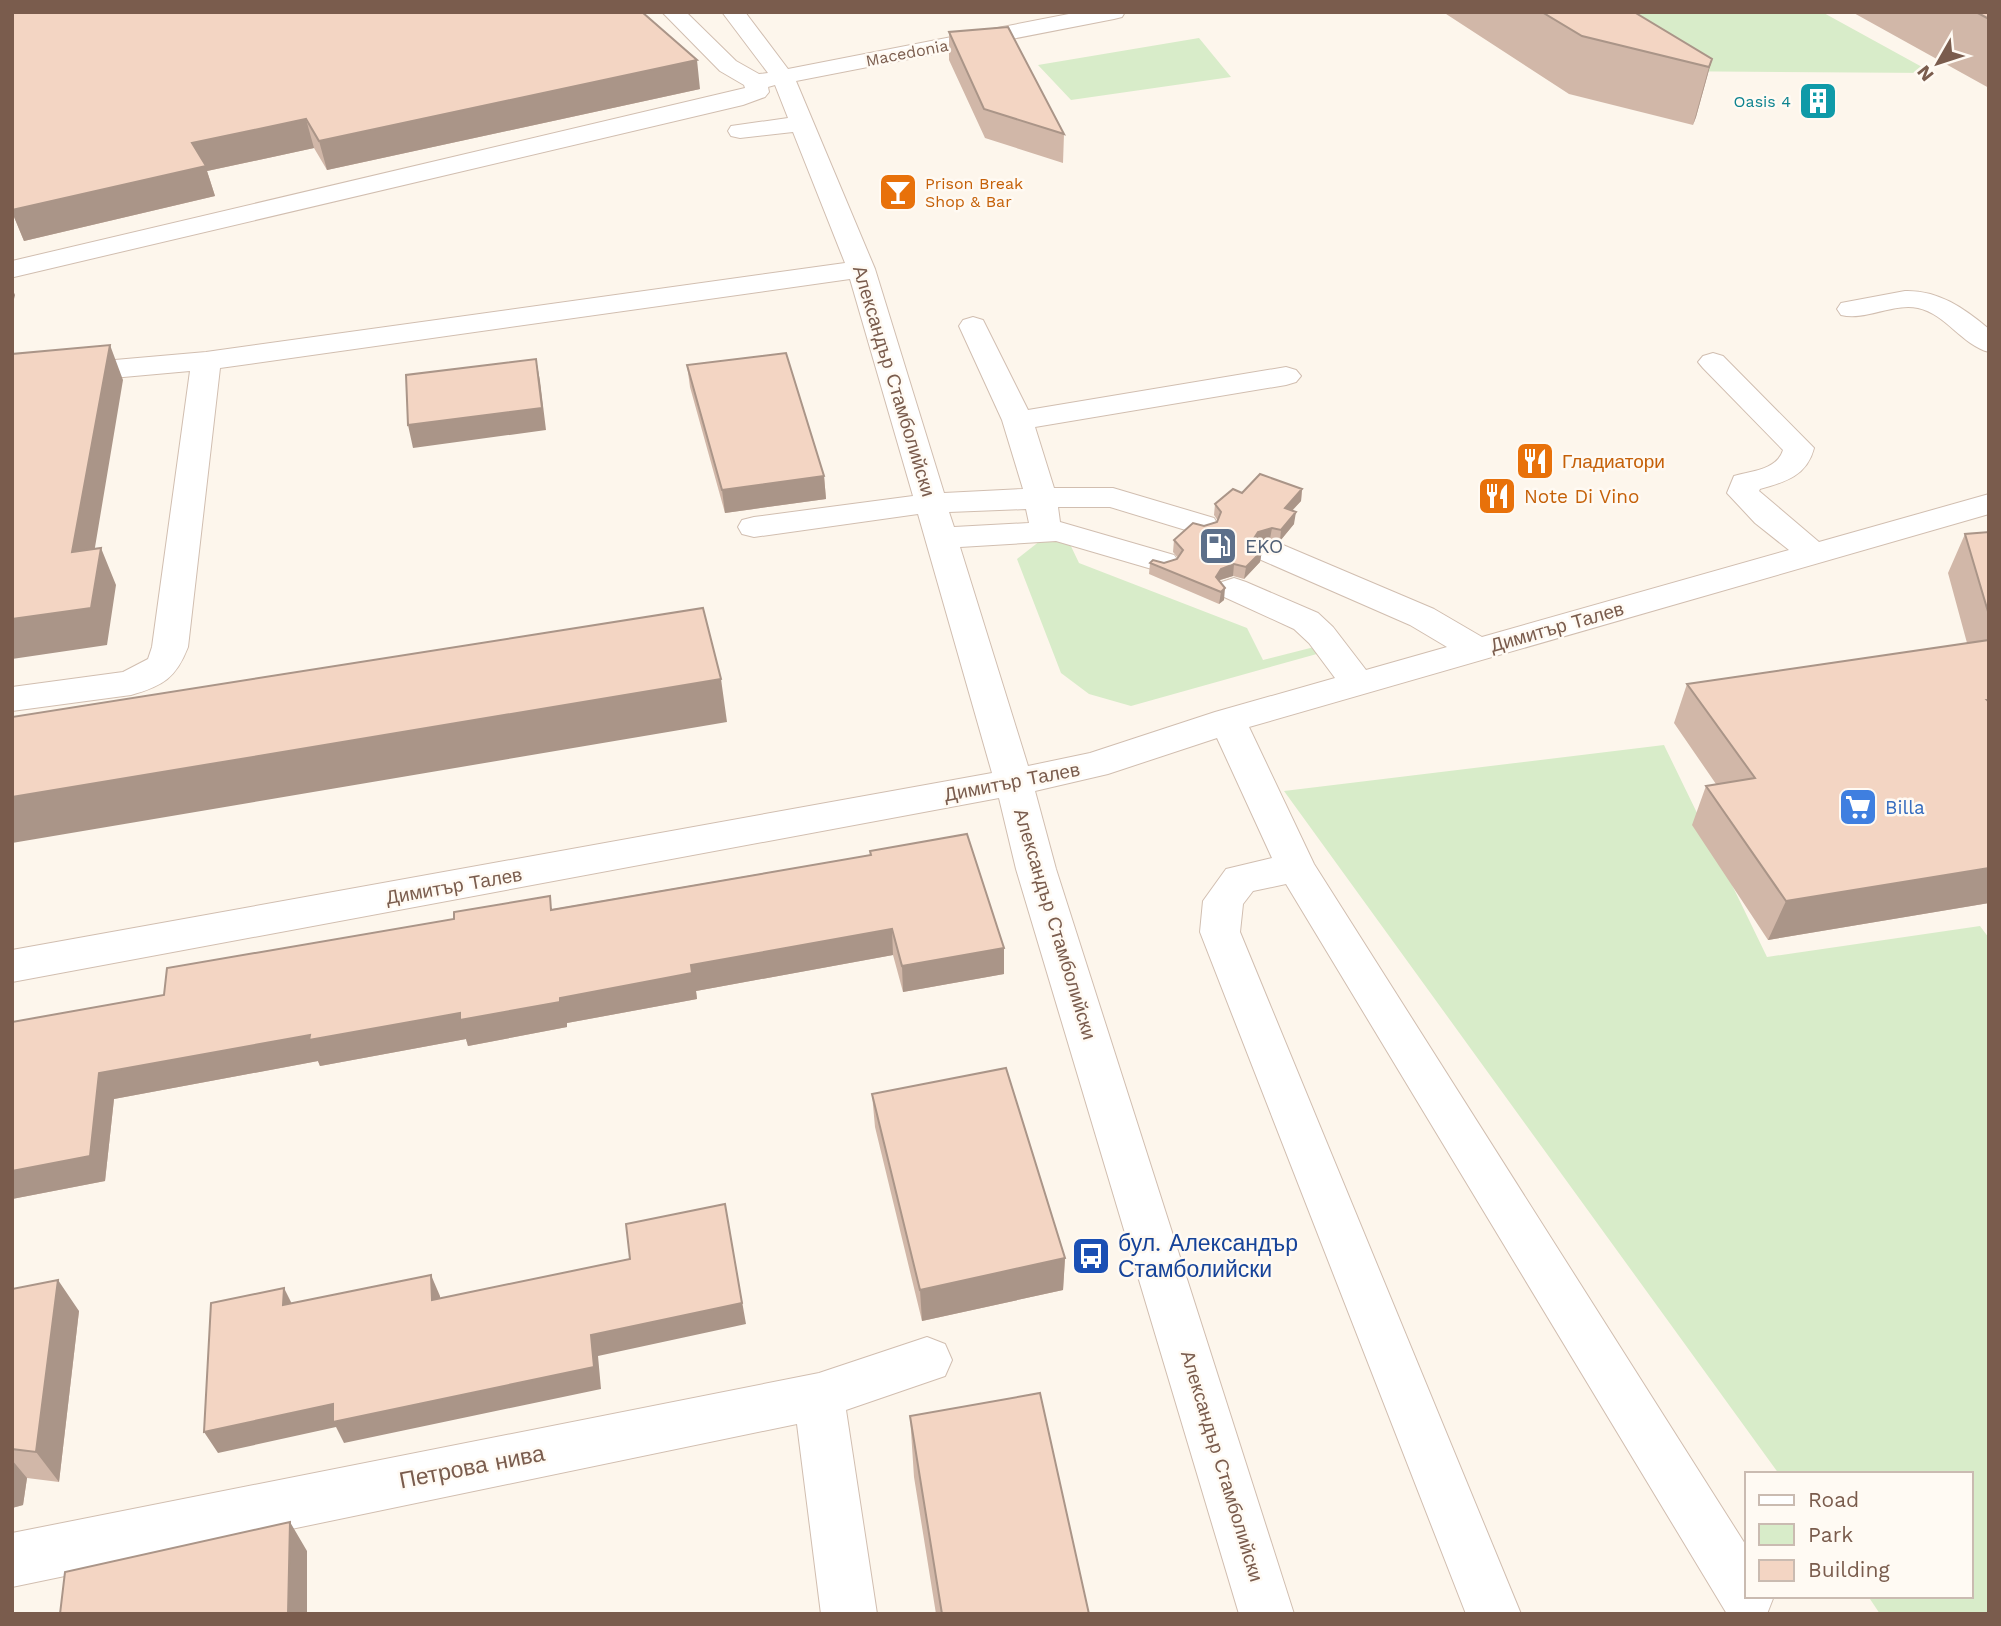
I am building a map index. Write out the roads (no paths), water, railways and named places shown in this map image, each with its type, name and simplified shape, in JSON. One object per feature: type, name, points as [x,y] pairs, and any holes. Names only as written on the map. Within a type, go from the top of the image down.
[{"type":"street","points":[[14,269],[735,100],[757,92],[755,82],[728,66],[673,12]]},
{"type":"street","name":"Александър Стамболийски","points":[[733,12],[783,77],[861,269],[1014,783],[1036,869],[1267,1614]]},
{"type":"street","name":"Macedonia","points":[[755,82],[1114,12]]},
{"type":"street","points":[[740,131],[804,124]]},
{"type":"street","points":[[12,378],[206,360],[861,269]]},
{"type":"street","points":[[1851,309],[1911,299],[1929,303],[1946,310],[1989,342]]},
{"type":"street","points":[[973,326],[1019,421],[1042,497],[1045,530]]},
{"type":"street","points":[[12,699],[131,683],[163,666],[170,647],[206,360]]},
{"type":"street","points":[[1713,362],[1800,449],[1797,461],[1789,470],[1745,483],[1744,493],[1766,516],[1814,554]]},
{"type":"street","points":[[1019,421],[1286,376]]},
{"type":"street","points":[[754,527],[930,503],[1042,497],[1113,498],[1202,525]]},
{"type":"street","name":"Димитър Талев","points":[[12,966],[1014,783],[1096,765],[1228,721],[1989,504]]},
{"type":"street","points":[[941,538],[1045,530],[1069,534],[1162,562]]},
{"type":"street","points":[[1271,552],[1422,617],[1479,650]]},
{"type":"street","points":[[1234,589],[1306,621],[1321,635],[1358,684]]},
{"type":"street","points":[[1228,721],[1296,868],[1745,1593]]},
{"type":"street","points":[[1296,868],[1240,879],[1223,901],[1220,932],[1494,1614]]},
{"type":"street","name":"Петрова нива","points":[[12,1560],[820,1396],[927,1360]]},
{"type":"street","points":[[820,1396],[849,1614]]},
{"type":"street","points":[[1748,1598],[1758,1614]]},
{"type":"place","name":"Oasis 4","points":[[1818,101]]},
{"type":"place","name":"Prison Break Shop & Bar","points":[[898,192]]},
{"type":"place","name":"Гладиатори","points":[[1535,461]]},
{"type":"place","name":"Note Di Vino","points":[[1497,496]]},
{"type":"place","name":"EKO","points":[[1218,546]]},
{"type":"place","name":"Billa","points":[[1858,807]]},
{"type":"place","name":"бул. Александър Стамболийски","points":[[1091,1256]]}]
